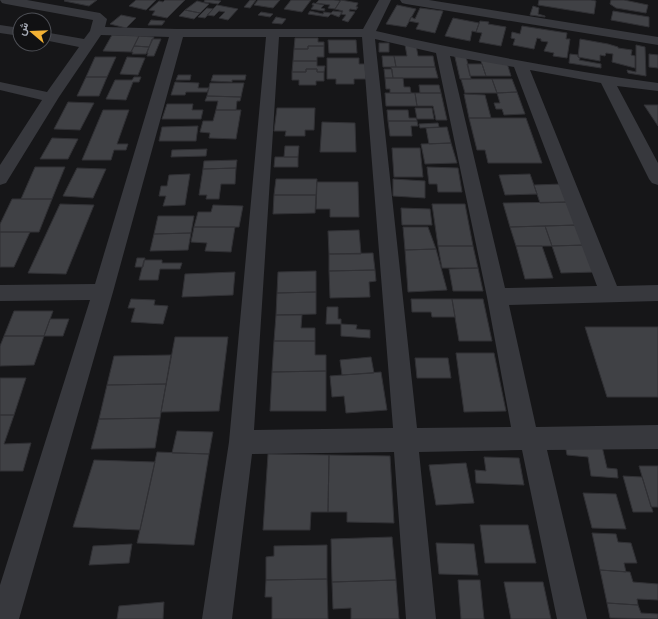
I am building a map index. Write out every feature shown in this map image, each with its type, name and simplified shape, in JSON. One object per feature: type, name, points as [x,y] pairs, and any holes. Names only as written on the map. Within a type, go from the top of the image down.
[{"type":"street","points":[[0,179],[51,97],[97,31],[100,19],[95,16],[6,0]]},
{"type":"street","points":[[385,0],[368,33],[421,619]]},
{"type":"street","points":[[406,0],[658,41]]},
{"type":"street","points":[[0,29],[12,31]]},
{"type":"street","points":[[97,31],[177,33],[368,33],[442,50],[607,80],[658,87]]},
{"type":"street","points":[[4,619],[103,292],[177,33]]},
{"type":"street","points":[[217,619],[241,442],[273,33]]},
{"type":"street","points":[[52,37],[88,44]]},
{"type":"street","points":[[442,50],[529,438],[572,619]]},
{"type":"street","points":[[520,64],[610,294]]},
{"type":"street","points":[[607,80],[658,179]]},
{"type":"street","points":[[0,86],[51,97]]},
{"type":"street","points":[[0,294],[103,292]]},
{"type":"street","points":[[497,297],[658,293]]},
{"type":"street","points":[[241,442],[406,441],[658,436]]},
{"type":"building","points":[[97,0],[89,6],[64,1]]},
{"type":"building","points":[[136,0],[156,0],[146,10],[129,6]]},
{"type":"building","points":[[165,0],[185,0],[167,18],[152,15],[155,11],[149,10],[159,1],[163,2]]},
{"type":"building","points":[[205,0],[221,1],[218,4],[204,2]]},
{"type":"building","points":[[250,0],[256,0],[250,8],[244,7]]},
{"type":"building","points":[[258,0],[280,0],[273,8],[254,5]]},
{"type":"building","points":[[291,0],[311,0],[302,12],[284,9]]},
{"type":"building","points":[[319,0],[340,1],[335,9],[328,8],[330,5],[316,3]]},
{"type":"building","points":[[341,0],[358,3],[356,10],[350,9],[349,11],[355,12],[348,22],[342,20],[346,15],[341,14],[343,11],[335,9]]},
{"type":"building","points":[[539,0],[596,1],[594,14],[538,5]]},
{"type":"building","points":[[611,0],[624,0],[648,5],[646,13],[616,8],[610,4]]},
{"type":"building","points":[[197,1],[209,4],[200,13],[185,10]]},
{"type":"building","points":[[313,3],[324,5],[321,8],[325,9],[324,11],[311,9],[314,5],[312,5]]},
{"type":"building","points":[[217,5],[238,9],[228,20],[219,18],[225,12],[219,11],[214,16],[207,15]]},
{"type":"building","points":[[397,5],[416,9],[406,27],[386,24]]},
{"type":"building","points":[[533,6],[539,8],[538,14],[545,17],[530,15]]},
{"type":"building","points":[[207,8],[213,9],[205,18],[198,17]]},
{"type":"building","points":[[420,8],[443,11],[435,33],[416,29],[419,23],[409,21],[411,17],[415,19]]},
{"type":"building","points":[[185,10],[200,13],[194,19],[179,16]]},
{"type":"building","points":[[310,11],[323,14],[324,12],[331,13],[333,11],[342,12],[339,17],[331,14],[328,17],[308,14]]},
{"type":"building","points":[[613,11],[649,17],[649,27],[611,20]]},
{"type":"building","points":[[261,12],[273,14],[270,17],[258,15]]},
{"type":"building","points":[[121,15],[136,18],[126,28],[110,24]]},
{"type":"building","points":[[276,17],[286,19],[282,24],[272,23]]},
{"type":"building","points":[[453,18],[479,23],[476,32],[472,31],[470,41],[445,36]]},
{"type":"building","points":[[151,20],[165,21],[162,25],[148,25]]},
{"type":"building","points":[[480,21],[506,27],[501,46],[479,42],[482,33],[476,32]]},
{"type":"building","points":[[522,26],[567,33],[566,39],[570,39],[567,58],[553,56],[554,53],[544,51],[548,42],[541,41],[541,39],[537,38],[534,49],[513,45],[515,39],[511,38],[512,32],[520,34]]},
{"type":"building","points":[[112,35],[139,36],[131,52],[103,51]]},
{"type":"building","points":[[139,36],[154,37],[149,47],[134,46]]},
{"type":"building","points":[[295,38],[318,38],[318,42],[324,42],[324,46],[308,46],[308,49],[294,49]]},
{"type":"building","points":[[152,39],[161,39],[154,56],[147,56],[147,53]]},
{"type":"building","points":[[580,39],[632,50],[631,55],[635,56],[635,68],[612,62],[613,54],[606,53],[605,56],[600,55],[600,61],[578,57]]},
{"type":"building","points":[[328,40],[356,40],[357,53],[329,53]]},
{"type":"building","points":[[379,43],[389,43],[389,52],[379,52]]},
{"type":"building","points":[[405,45],[416,45],[418,56],[433,56],[435,67],[396,67],[394,56],[407,56]]},
{"type":"building","points":[[636,45],[645,47],[646,76],[628,73],[627,70],[636,72]]},
{"type":"building","points":[[134,46],[149,47],[146,54],[132,54],[133,52],[131,52]]},
{"type":"building","points":[[308,46],[324,46],[324,57],[317,57],[317,61],[293,61],[294,49],[308,49]]},
{"type":"building","points":[[454,53],[466,56],[471,79],[460,79]]},
{"type":"building","points":[[570,54],[578,55],[580,58],[579,60],[601,64],[601,68],[569,63]]},
{"type":"building","points":[[649,54],[658,55],[658,68],[649,67]]},
{"type":"building","points":[[382,56],[394,56],[396,67],[383,67]]},
{"type":"building","points":[[95,57],[116,57],[107,77],[86,77]]},
{"type":"building","points":[[127,57],[145,58],[138,75],[120,74]]},
{"type":"building","points":[[327,58],[359,58],[359,64],[365,64],[366,79],[354,79],[354,84],[336,84],[336,79],[327,79]]},
{"type":"building","points":[[480,58],[507,63],[511,76],[486,76]]},
{"type":"building","points":[[293,61],[317,61],[317,66],[325,66],[324,72],[317,72],[317,69],[306,69],[306,72],[292,72]]},
{"type":"building","points":[[467,64],[482,64],[486,76],[470,76]]},
{"type":"building","points":[[391,67],[435,67],[438,78],[393,78]]},
{"type":"building","points":[[306,69],[317,69],[317,72],[324,72],[324,81],[316,81],[316,85],[299,85],[299,80],[292,80],[292,72],[306,72]]},
{"type":"building","points":[[384,69],[392,69],[393,78],[385,78]]},
{"type":"building","points":[[178,75],[191,75],[190,80],[176,80]]},
{"type":"building","points":[[213,75],[246,75],[245,80],[232,80],[232,82],[211,81]]},
{"type":"building","points":[[86,77],[107,77],[99,96],[77,96]]},
{"type":"building","points":[[134,77],[141,77],[139,82],[133,82],[126,100],[106,99],[115,80],[132,80]]},
{"type":"building","points":[[385,78],[403,78],[404,87],[410,87],[411,93],[390,93],[390,89],[386,89]]},
{"type":"building","points":[[461,79],[492,79],[497,93],[465,93]]},
{"type":"building","points":[[492,79],[512,79],[517,92],[497,93]]},
{"type":"building","points":[[175,82],[199,83],[198,88],[209,88],[207,92],[186,92],[185,95],[171,95]]},
{"type":"building","points":[[210,83],[244,83],[241,97],[207,96]]},
{"type":"building","points":[[419,85],[439,85],[441,93],[420,93]]},
{"type":"building","points":[[517,92],[525,114],[504,115],[502,109],[496,109],[494,103],[500,103],[497,93]]},
{"type":"building","points":[[385,93],[415,93],[417,106],[386,106]]},
{"type":"building","points":[[415,93],[441,93],[447,120],[436,120],[433,106],[417,106]]},
{"type":"building","points":[[464,94],[485,95],[491,118],[469,118]]},
{"type":"building","points":[[207,96],[241,97],[240,101],[237,101],[236,110],[216,110],[218,101],[205,101]]},
{"type":"building","points":[[68,102],[94,103],[80,130],[54,129]]},
{"type":"building","points":[[167,104],[193,104],[192,110],[203,110],[201,119],[162,119]]},
{"type":"building","points":[[644,105],[658,105],[658,126]]},
{"type":"building","points":[[277,108],[315,108],[314,130],[305,130],[305,136],[285,136],[286,131],[274,131]]},
{"type":"building","points":[[415,108],[432,108],[434,119],[417,119]]},
{"type":"building","points":[[103,110],[129,110],[117,144],[128,144],[126,150],[114,150],[111,160],[82,160]]},
{"type":"building","points":[[216,110],[241,110],[236,139],[209,138],[210,133],[200,132],[203,121],[213,121]]},
{"type":"building","points":[[387,110],[408,110],[409,118],[416,118],[417,121],[388,121]]},
{"type":"building","points":[[469,118],[526,118],[542,163],[488,163],[485,150],[477,150]]},
{"type":"building","points":[[388,121],[417,121],[418,126],[411,126],[412,136],[390,136]]},
{"type":"building","points":[[322,122],[355,123],[356,152],[320,152]]},
{"type":"building","points":[[438,123],[439,127],[420,128],[419,124]]},
{"type":"building","points":[[198,126],[196,141],[159,141],[162,127]]},
{"type":"building","points":[[447,127],[451,143],[429,144],[426,128]]},
{"type":"building","points":[[52,138],[78,139],[68,159],[40,159]]},
{"type":"building","points":[[451,143],[457,163],[425,164],[421,144]]},
{"type":"building","points":[[285,146],[299,146],[298,157],[284,157]]},
{"type":"building","points":[[392,148],[420,148],[423,177],[394,177]]},
{"type":"building","points":[[207,149],[206,156],[171,157],[172,150]]},
{"type":"building","points":[[275,157],[298,157],[298,167],[274,167]]},
{"type":"building","points":[[237,160],[236,168],[203,169],[204,161]]},
{"type":"building","points":[[35,167],[65,167],[52,199],[21,199]]},
{"type":"building","points":[[427,167],[458,168],[462,192],[438,192],[437,184],[429,184]]},
{"type":"building","points":[[77,168],[106,169],[93,198],[63,196]]},
{"type":"building","points":[[236,168],[235,184],[221,184],[219,199],[206,199],[207,195],[199,195],[203,169]]},
{"type":"building","points":[[190,174],[185,205],[163,206],[166,196],[159,196],[161,186],[167,186],[169,175]]},
{"type":"building","points":[[530,174],[537,194],[505,195],[499,175]]},
{"type":"building","points":[[276,179],[317,179],[316,195],[274,195]]},
{"type":"building","points":[[393,179],[425,181],[425,198],[393,196]]},
{"type":"building","points":[[317,182],[358,182],[359,217],[330,217],[330,209],[316,209]]},
{"type":"building","points":[[562,184],[569,202],[540,203],[534,185]]},
{"type":"building","points":[[274,195],[316,195],[315,213],[273,214]]},
{"type":"building","points":[[12,199],[52,199],[39,232],[0,232],[0,224]]},
{"type":"building","points":[[569,202],[578,225],[510,227],[503,203]]},
{"type":"building","points":[[60,204],[94,205],[66,274],[28,273]]},
{"type":"building","points":[[432,204],[465,204],[473,246],[438,246]]},
{"type":"building","points":[[213,205],[243,206],[239,227],[194,227],[198,212],[211,212]]},
{"type":"building","points":[[401,208],[430,209],[432,225],[402,225]]},
{"type":"building","points":[[158,216],[194,216],[191,233],[154,234]]},
{"type":"building","points":[[578,225],[586,245],[552,246],[545,226]]},
{"type":"building","points":[[545,226],[552,246],[516,246],[510,227]]},
{"type":"building","points":[[194,227],[235,227],[231,252],[205,251],[207,243],[191,242]]},
{"type":"building","points":[[403,227],[428,227],[436,249],[405,250]]},
{"type":"building","points":[[359,230],[361,254],[329,254],[328,231]]},
{"type":"building","points":[[0,232],[30,232],[14,267],[0,267]]},
{"type":"building","points":[[191,233],[188,250],[150,251],[154,234]]},
{"type":"building","points":[[586,245],[596,272],[561,273],[552,246]]},
{"type":"building","points":[[438,246],[473,246],[478,268],[442,268]]},
{"type":"building","points":[[516,246],[542,246],[553,278],[525,279]]},
{"type":"building","points":[[436,249],[447,290],[408,292],[405,250]]},
{"type":"building","points":[[373,253],[375,270],[329,271],[329,254]]},
{"type":"building","points":[[137,258],[145,258],[143,267],[135,267]]},
{"type":"building","points":[[144,260],[162,260],[162,263],[182,263],[180,269],[160,269],[158,280],[139,280]]},
{"type":"building","points":[[478,268],[483,291],[453,291],[449,269]]},
{"type":"building","points":[[375,270],[376,281],[369,282],[370,297],[330,298],[329,271]]},
{"type":"building","points":[[316,271],[316,292],[277,293],[278,272]]},
{"type":"building","points":[[235,272],[233,295],[182,297],[185,274]]},
{"type":"building","points":[[316,292],[316,314],[276,315],[277,293]]},
{"type":"building","points":[[131,299],[155,300],[154,305],[168,306],[163,324],[131,322],[135,308],[128,308]]},
{"type":"building","points":[[411,299],[452,299],[455,317],[432,317],[431,312],[412,312]]},
{"type":"building","points":[[452,299],[483,299],[492,341],[459,341]]},
{"type":"building","points":[[327,307],[338,307],[338,319],[341,319],[341,324],[326,324]]},
{"type":"building","points":[[14,311],[53,311],[44,336],[4,336]]},
{"type":"building","points":[[276,315],[302,315],[301,328],[315,328],[315,341],[274,341]]},
{"type":"building","points":[[50,319],[69,319],[63,336],[44,336]]},
{"type":"building","points":[[341,324],[357,325],[356,329],[370,330],[370,338],[341,336]]},
{"type":"building","points":[[585,327],[658,327],[658,397],[607,397]]},
{"type":"building","points":[[4,336],[44,336],[34,365],[0,366],[0,346]]},
{"type":"building","points":[[175,337],[228,337],[219,411],[161,412]]},
{"type":"building","points":[[274,341],[315,341],[315,355],[326,355],[326,371],[272,372]]},
{"type":"building","points":[[456,353],[494,353],[506,411],[464,412]]},
{"type":"building","points":[[171,355],[166,384],[107,385],[114,356]]},
{"type":"building","points":[[371,357],[374,373],[342,375],[340,360]]},
{"type":"building","points":[[415,358],[448,358],[451,378],[417,378]]},
{"type":"building","points":[[326,371],[326,411],[270,411],[272,372]]},
{"type":"building","points":[[381,372],[387,410],[346,413],[344,396],[332,397],[330,376]]},
{"type":"building","points":[[0,378],[26,378],[14,415],[0,415]]},
{"type":"building","points":[[166,384],[160,418],[99,419],[107,385]]},
{"type":"building","points":[[0,415],[14,415],[4,444],[31,443],[23,471],[0,471]]},
{"type":"building","points":[[160,418],[155,448],[91,449],[99,419]]},
{"type":"building","points":[[177,431],[213,432],[209,454],[172,453]]},
{"type":"building","points":[[564,439],[601,442],[607,468],[617,469],[618,478],[591,476],[588,457],[567,455]]},
{"type":"building","points":[[157,452],[209,454],[194,545],[137,543]]},
{"type":"building","points":[[268,454],[329,455],[328,512],[311,512],[310,530],[263,530]]},
{"type":"building","points":[[329,455],[390,456],[394,523],[347,522],[347,512],[328,512]]},
{"type":"building","points":[[484,457],[519,458],[524,485],[476,483],[475,470],[486,471]]},
{"type":"building","points":[[94,460],[155,462],[140,530],[73,527]]},
{"type":"building","points":[[466,463],[474,503],[436,505],[429,465]]},
{"type":"building","points":[[639,466],[658,466],[658,507],[651,507]]},
{"type":"building","points":[[623,476],[642,477],[653,512],[633,512]]},
{"type":"building","points":[[583,493],[616,494],[626,529],[592,528]]},
{"type":"building","points":[[480,525],[528,525],[536,563],[485,563]]},
{"type":"building","points":[[592,533],[616,534],[618,542],[631,543],[637,563],[624,563],[626,572],[600,570]]},
{"type":"building","points":[[392,537],[396,580],[332,582],[331,539]]},
{"type":"building","points":[[436,543],[474,544],[478,575],[439,574]]},
{"type":"building","points":[[132,544],[129,563],[89,565],[93,546]]},
{"type":"building","points":[[327,545],[327,579],[266,580],[266,557],[274,556],[274,546]]},
{"type":"building","points":[[600,570],[630,572],[633,582],[658,584],[658,600],[637,599],[638,605],[607,603]]},
{"type":"building","points":[[327,579],[328,619],[272,619],[272,597],[265,597],[266,580]]},
{"type":"building","points":[[396,580],[399,619],[351,619],[351,608],[333,609],[332,582]]},
{"type":"building","points":[[458,580],[480,580],[484,619],[461,619]]},
{"type":"building","points":[[504,582],[543,582],[551,619],[511,619]]},
{"type":"building","points":[[164,602],[163,619],[117,619],[119,606]]},
{"type":"building","points":[[607,603],[638,605],[641,613],[658,614],[658,619],[610,618]]}]
